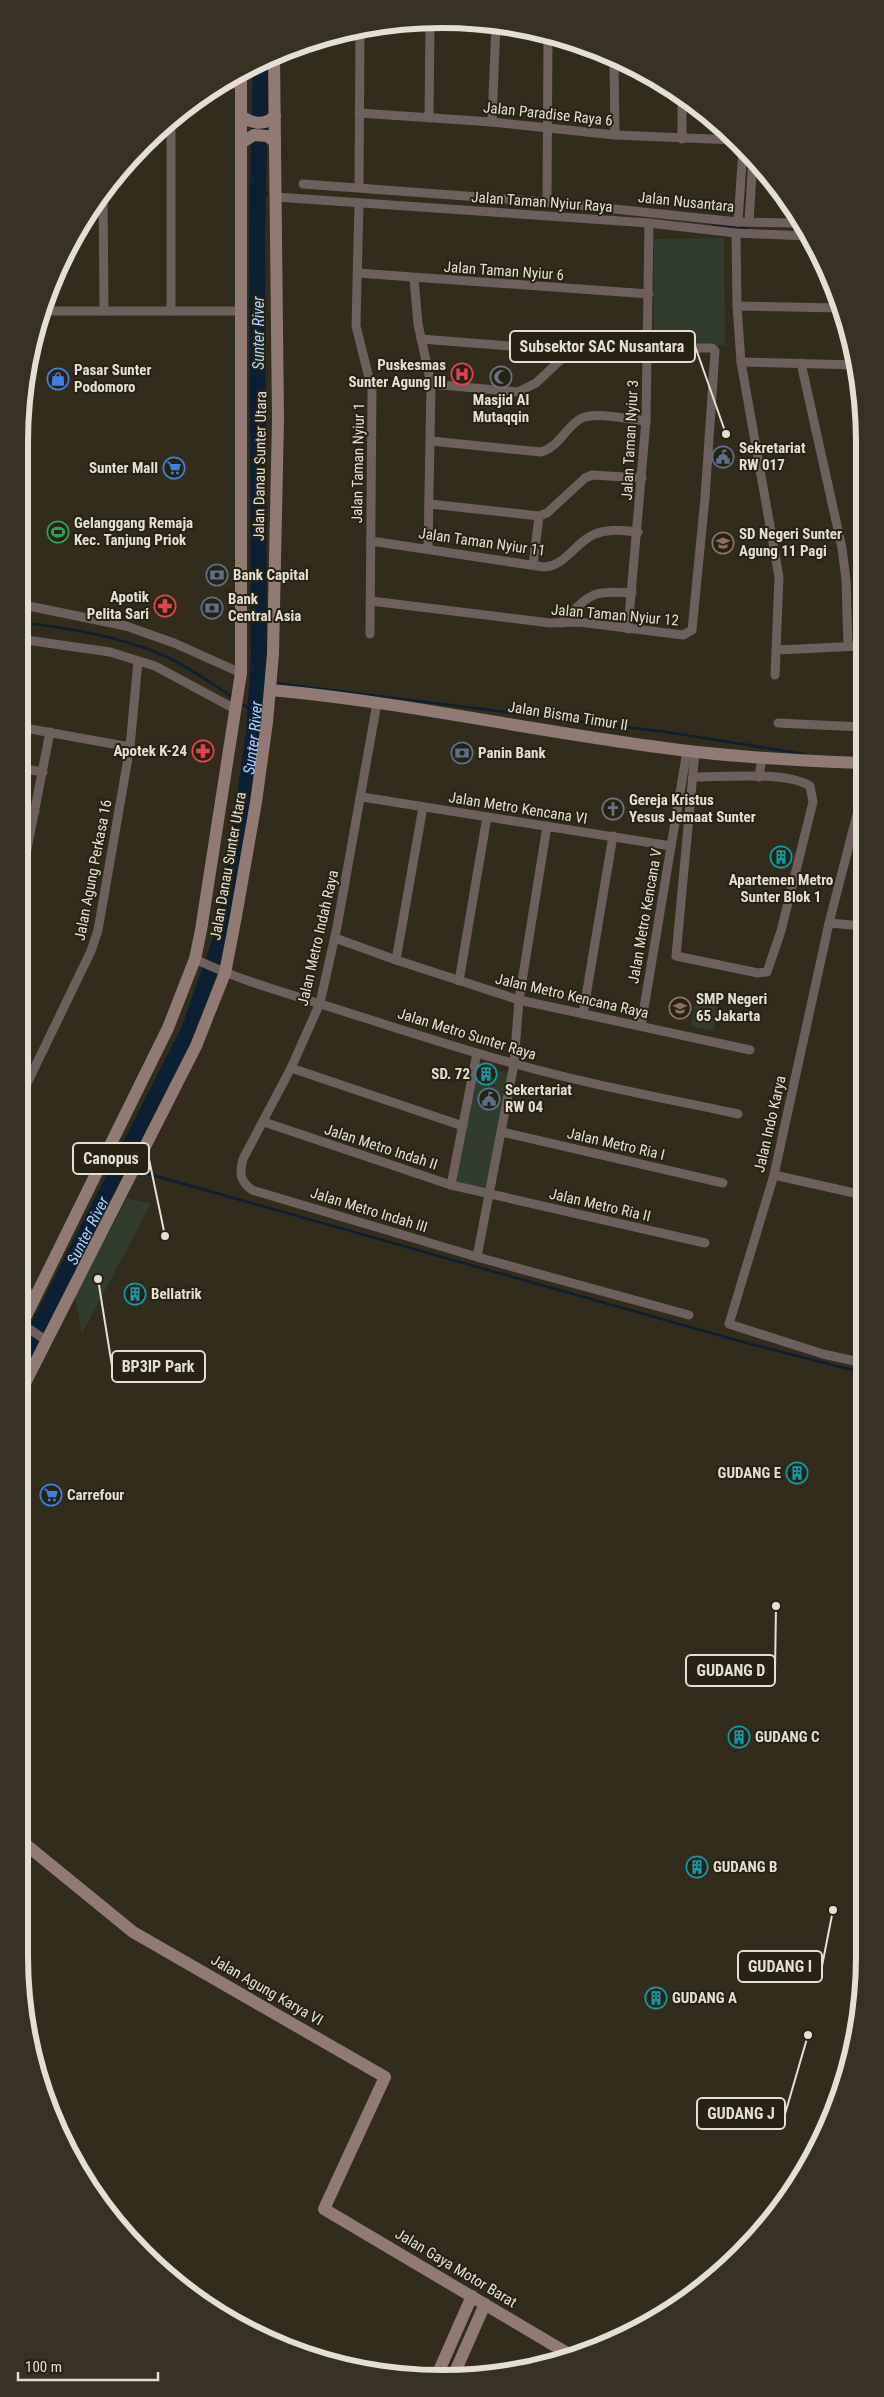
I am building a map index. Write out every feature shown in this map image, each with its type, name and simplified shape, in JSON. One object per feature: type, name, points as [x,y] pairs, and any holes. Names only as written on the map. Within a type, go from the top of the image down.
[{"type":"main road","name":"Jalan Danau Sunter Utara","points":[[28,1375],[44,1340],[138,1163],[196,1046],[222,972],[250,838],[271,688],[272,668],[278,419],[276,197],[271,139],[274,63]]},
{"type":"main road","name":"Jalan Danau Sunter Utara","points":[[28,1312],[199,961],[241,675],[241,143],[248,124],[241,80]]},
{"type":"main road","points":[[248,124],[271,119]]},
{"type":"main road","points":[[248,124],[271,139]]},
{"type":"main road","points":[[241,143],[248,124]]},
{"type":"main road","name":"Jalan Bisma Timur II","points":[[271,688],[691,751],[767,759],[856,764]]},
{"type":"main road","name":"Jalan Agung Karya VI","points":[[28,1846],[134,1932],[385,2077],[324,2209]]},
{"type":"main road","name":"Jalan Gaya Motor Barat","points":[[324,2209],[564,2351]]},
{"type":"main road","points":[[439,2370],[472,2296]]},
{"type":"main road","points":[[456,2369],[485,2304]]},
{"type":"street","points":[[429,118],[430,28]]},
{"type":"street","points":[[492,122],[496,31]]},
{"type":"street","points":[[359,187],[360,35]]},
{"type":"street","points":[[547,202],[548,42]]},
{"type":"street","points":[[614,65],[616,135]]},
{"type":"street","points":[[233,84],[241,84]]},
{"type":"street","points":[[682,104],[682,138]]},
{"type":"street","name":"Jalan Paradise Raya 6","points":[[359,113],[492,122],[616,135],[725,140]]},
{"type":"street","points":[[171,128],[171,310]]},
{"type":"street","points":[[738,222],[742,157]]},
{"type":"street","points":[[749,222],[752,167]]},
{"type":"street","name":"Jalan Nusantara","points":[[303,184],[547,202],[738,222],[794,223]]},
{"type":"street","name":"Jalan Taman Nyiur Raya","points":[[276,197],[648,223],[736,233],[801,236]]},
{"type":"street","name":"Jalan Taman Nyiur 1","points":[[359,203],[357,336],[372,390],[370,634]]},
{"type":"street","points":[[103,204],[104,311]]},
{"type":"street","name":"Jalan Taman Nyiur 3","points":[[628,629],[638,532],[646,421],[649,294],[648,223]]},
{"type":"street","points":[[736,233],[736,306],[741,362],[778,578],[775,675]]},
{"type":"street","name":"Jalan Taman Nyiur 6","points":[[357,273],[649,294]]},
{"type":"street","points":[[414,278],[418,324],[431,384],[428,548]]},
{"type":"street","points":[[736,306],[835,308]]},
{"type":"street","points":[[48,311],[241,311]]},
{"type":"street","points":[[421,339],[569,352],[648,352]]},
{"type":"street","name":"Jalan Taman Nyiur 12","points":[[371,601],[561,623],[579,622],[683,635],[694,627],[715,351],[712,348],[648,352]]},
{"type":"street","points":[[431,384],[518,392],[536,384],[569,352]]},
{"type":"street","points":[[741,362],[850,365]]},
{"type":"street","points":[[801,363],[842,548],[846,580],[848,646]]},
{"type":"street","points":[[431,441],[541,452],[549,449],[577,421],[586,416],[646,421]]},
{"type":"street","points":[[430,504],[539,516],[547,513],[584,478],[592,475],[642,478]]},
{"type":"street","points":[[533,565],[539,516]]},
{"type":"street","name":"Jalan Taman Nyiur 11","points":[[371,541],[548,566],[557,564],[580,543],[597,533],[609,530],[638,532]]},
{"type":"street","points":[[561,623],[586,599],[596,593],[632,593]]},
{"type":"street","points":[[28,606],[126,626],[174,643],[241,675]]},
{"type":"street","points":[[28,640],[110,652],[138,661],[236,705]]},
{"type":"street","points":[[777,650],[856,646]]},
{"type":"street","name":"Jalan Agung Perkasa 16","points":[[28,1081],[91,951],[98,930],[130,747],[138,661]]},
{"type":"street","name":"Jalan Metro Indah Raya","points":[[252,1190],[245,1184],[240,1170],[243,1159],[291,1068],[320,1003],[335,938],[362,797],[377,703]]},
{"type":"street","points":[[778,723],[856,727]]},
{"type":"street","points":[[28,728],[130,747]]},
{"type":"street","points":[[28,835],[35,812],[50,732]]},
{"type":"street","points":[[691,751],[693,777],[676,956],[758,973],[767,972],[770,967],[814,802],[810,786],[763,777],[693,777]]},
{"type":"street","name":"Jalan Metro Kencana V","points":[[641,1026],[671,846],[691,751]]},
{"type":"street","points":[[763,777],[767,759]]},
{"type":"street","points":[[28,770],[43,772]]},
{"type":"street","name":"Jalan Metro Kencana VI","points":[[362,797],[671,846]]},
{"type":"street","points":[[396,960],[423,806]]},
{"type":"street","points":[[28,811],[35,812]]},
{"type":"street","name":"Jalan Indo Karya","points":[[856,815],[829,924],[774,1175],[728,1324],[823,1354],[856,1361]]},
{"type":"street","points":[[459,981],[487,816]]},
{"type":"street","points":[[477,1257],[514,1064],[519,1000],[547,826]]},
{"type":"street","points":[[582,1014],[613,836]]},
{"type":"street","points":[[829,924],[856,926]]},
{"type":"street","name":"Jalan Metro Kencana Raya","points":[[335,938],[519,1000],[750,1050]]},
{"type":"street","name":"Jalan Metro Sunter Raya","points":[[199,961],[270,990],[320,1003],[514,1064],[738,1114]]},
{"type":"street","points":[[452,1185],[477,1053]]},
{"type":"street","points":[[291,1068],[462,1126]]},
{"type":"street","name":"Jalan Metro Indah II","points":[[264,1122],[452,1185],[490,1194]]},
{"type":"street","name":"Jalan Metro Ria I","points":[[502,1132],[723,1183]]},
{"type":"street","points":[[774,1175],[856,1193]]},
{"type":"street","name":"Jalan Metro Indah III","points":[[252,1190],[477,1257],[689,1315]]},
{"type":"street","name":"Jalan Metro Ria II","points":[[490,1194],[705,1243]]},
{"type":"street","points":[[28,1294],[34,1300]]},
{"type":"street","points":[[28,1328],[44,1340]]},
{"type":"green space","points":[[724,238],[725,345],[654,346],[654,239]]},
{"type":"green space","points":[[697,995],[719,1000],[713,1031],[691,1026]]},
{"type":"green space","points":[[478,1067],[511,1074],[488,1190],[455,1183]]},
{"type":"green space","points":[[122,1168],[130,1172],[52,1327],[42,1322]]},
{"type":"green space","points":[[127,1198],[151,1204],[82,1333],[75,1298]]},
{"type":"waterway","name":"Sunter River","points":[[28,1347],[189,1030],[223,933],[235,866],[254,732],[259,656],[257,233],[261,69]]},
{"type":"waterway","points":[[258,193],[267,193]]},
{"type":"waterway","points":[[713,226],[747,229]]},
{"type":"waterway","points":[[28,623],[112,638],[148,649],[183,665],[234,698]]},
{"type":"waterway","points":[[258,681],[266,682]]},
{"type":"waterway","points":[[274,683],[666,732],[804,754]]},
{"type":"waterway","points":[[240,703],[255,712]]},
{"type":"waterway","points":[[121,1167],[130,1169]]},
{"type":"waterway","points":[[138,1171],[743,1342],[856,1371]]},
{"type":"waterway","points":[[32,1312],[42,1321]]},
{"type":"place","name":"Puskesmas Sunter Agung III","points":[[462,374]]},
{"type":"place","name":"Masjid Al Mutaqqin","points":[[501,377]]},
{"type":"place","name":"Pasar Sunter Podomoro","points":[[58,379]]},
{"type":"place","name":"Subsektor SAC Nusantara","points":[[726,434]]},
{"type":"place","name":"Sekretariat RW 017","points":[[723,457]]},
{"type":"place","name":"Sunter Mall","points":[[174,468]]},
{"type":"place","name":"Gelanggang Remaja Kec. Tanjung Priok","points":[[58,532]]},
{"type":"place","name":"SD Negeri Sunter Agung 11 Pagi","points":[[723,543]]},
{"type":"place","name":"Bank Capital","points":[[217,575]]},
{"type":"place","name":"Apotik Pelita Sari","points":[[165,606]]},
{"type":"place","name":"Bank Central Asia","points":[[212,608]]},
{"type":"place","name":"Apotek K-24","points":[[203,751]]},
{"type":"place","name":"Panin Bank","points":[[462,753]]},
{"type":"place","name":"Gereja Kristus Yesus Jemaat Sunter","points":[[613,809]]},
{"type":"place","name":"Apartemen Metro Sunter Blok 1","points":[[781,857]]},
{"type":"place","name":"SMP Negeri 65 Jakarta","points":[[680,1008]]},
{"type":"place","name":"SD. 72","points":[[486,1074]]},
{"type":"place","name":"Sekertariat RW 04","points":[[489,1099]]},
{"type":"place","name":"Canopus","points":[[165,1236]]},
{"type":"place","name":"BP3IP Park","points":[[98,1279]]},
{"type":"place","name":"Bellatrik","points":[[135,1294]]},
{"type":"place","name":"GUDANG E","points":[[797,1473]]},
{"type":"place","name":"Carrefour","points":[[51,1495]]},
{"type":"place","name":"GUDANG D","points":[[776,1606]]},
{"type":"place","name":"GUDANG C","points":[[739,1737]]},
{"type":"place","name":"GUDANG B","points":[[697,1867]]},
{"type":"place","name":"GUDANG I","points":[[833,1910]]},
{"type":"place","name":"GUDANG A","points":[[656,1998]]},
{"type":"place","name":"GUDANG J","points":[[808,2035]]}]
